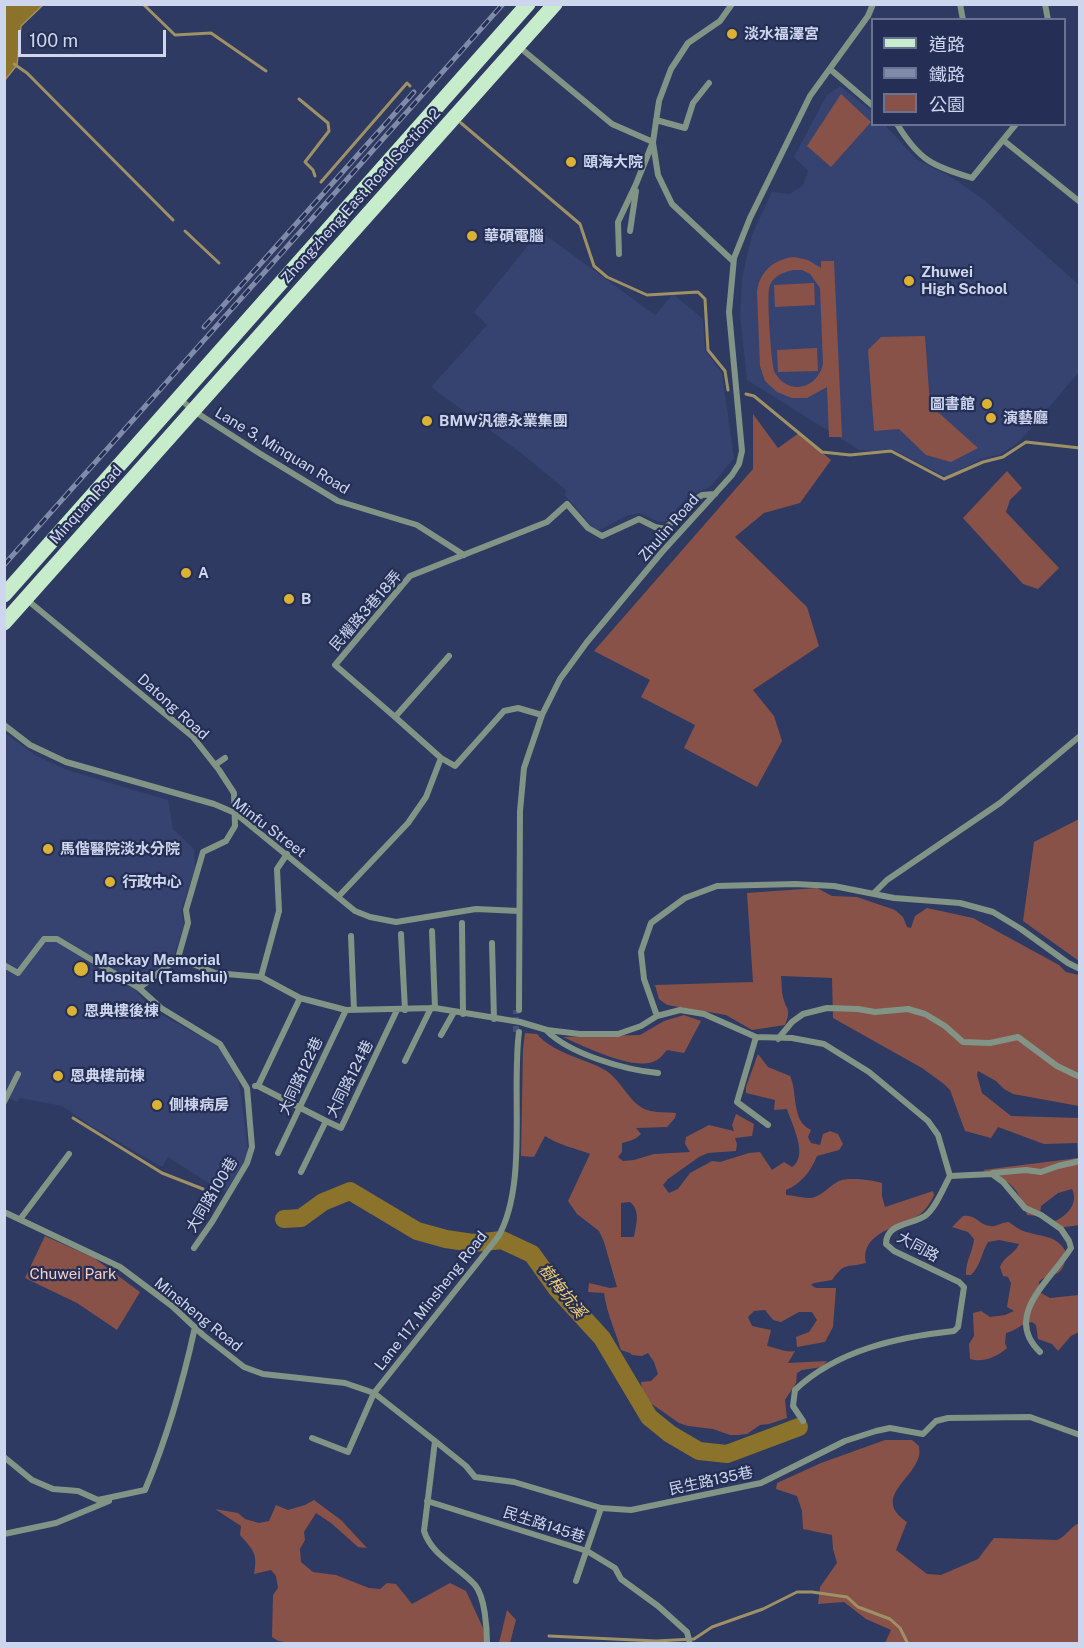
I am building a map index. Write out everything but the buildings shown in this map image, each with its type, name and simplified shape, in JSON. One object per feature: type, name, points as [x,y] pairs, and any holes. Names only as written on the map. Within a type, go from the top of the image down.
[{"type":"main road","name":"Zhongzheng East Road Section 2","points":[[180,399],[528,4]]},
{"type":"main road","name":"Zhongzheng East Road Section 2","points":[[194,411],[555,4]]},
{"type":"main road","name":"Minquan Road","points":[[4,595],[180,399]]},
{"type":"main road","name":"Minquan Road","points":[[4,623],[194,411]]},
{"type":"street","points":[[619,254],[618,222],[653,142],[659,101],[670,69],[688,43],[720,21],[732,4]]},
{"type":"street","name":"Zhulin Road","points":[[518,1010],[520,811],[524,768],[542,715],[560,679],[587,642],[662,552],[716,494],[739,464],[742,451],[729,312],[733,261],[750,218],[810,96],[868,16],[873,4]]},
{"type":"street","points":[[518,46],[612,124],[653,142]]},
{"type":"street","points":[[830,69],[871,103]]},
{"type":"street","points":[[656,120],[685,128],[693,103],[709,83]]},
{"type":"street","points":[[897,126],[917,153],[942,169],[972,178],[1014,126]]},
{"type":"street","points":[[1003,140],[1080,202]]},
{"type":"street","points":[[653,142],[658,175],[672,204],[733,261]]},
{"type":"street","points":[[630,231],[636,184]]},
{"type":"street","name":"Lane 3, Minquan Road","points":[[180,399],[194,411],[338,501],[417,525],[464,555]]},
{"type":"street","points":[[464,555],[547,522],[567,504],[588,528],[602,536],[639,519],[665,529],[693,501],[702,495],[716,494]]},
{"type":"street","name":"民權路3巷18弄","points":[[395,717],[335,665],[410,576],[464,555]]},
{"type":"street","name":"Datong Road","points":[[26,599],[193,737],[234,793],[235,813]]},
{"type":"street","points":[[449,656],[395,717],[441,758],[455,766],[504,711],[518,708],[542,715]]},
{"type":"street","name":"Minfu Street","points":[[4,725],[30,745],[66,762],[214,804],[235,813],[355,911],[370,917],[396,922],[476,909],[519,911]]},
{"type":"street","points":[[874,893],[887,879],[1000,803],[1080,736]]},
{"type":"street","points":[[215,765],[225,758]]},
{"type":"street","points":[[338,897],[408,823],[426,797],[441,758]]},
{"type":"street","points":[[4,965],[18,973],[44,939],[57,939],[139,988],[178,958],[188,923],[186,910],[202,852],[226,841],[235,826],[235,813]]},
{"type":"street","points":[[261,977],[279,911],[278,869],[287,854]]},
{"type":"street","points":[[657,1016],[644,979],[641,952],[651,923],[685,898],[717,886],[824,885],[894,898],[960,903],[993,912],[1080,969]]},
{"type":"street","points":[[462,923],[464,1014]]},
{"type":"street","points":[[405,1061],[433,1008],[432,931]]},
{"type":"street","points":[[401,934],[405,1010]]},
{"type":"street","points":[[351,936],[354,1010]]},
{"type":"street","points":[[492,943],[494,1019]]},
{"type":"street","points":[[178,958],[215,973],[261,977],[300,998],[346,1010],[433,1008],[520,1022],[547,1030],[580,1034],[618,1034],[641,1026],[657,1016],[680,1010],[704,1014],[756,1037],[792,1038],[824,1044],[869,1072],[928,1121],[938,1135],[950,1176],[1026,1170],[1041,1172],[1080,1161]]},
{"type":"street","name":"大同路100巷","points":[[139,988],[161,1008],[220,1044],[248,1088],[252,1147],[247,1163],[194,1248]]},
{"type":"street","points":[[258,1086],[300,998]]},
{"type":"street","points":[[778,1039],[792,1022],[803,1014],[827,1008],[875,1012],[908,1009],[925,1014],[945,1026],[963,1042],[990,1043],[1018,1037],[1057,1066],[1080,1077]]},
{"type":"street","name":"大同路122巷","points":[[278,1153],[346,1010]]},
{"type":"street","name":"大同路124巷","points":[[301,1172],[326,1121],[341,1128],[397,1010]]},
{"type":"street","points":[[441,1035],[454,1012]]},
{"type":"street","points":[[547,1030],[553,1037],[595,1057],[644,1072],[658,1073]]},
{"type":"street","name":"Lane 117, Minsheng Road","points":[[312,1438],[348,1452],[374,1393],[488,1250],[505,1224],[513,1191],[517,1032]]},
{"type":"street","points":[[756,1037],[737,1102],[768,1125]]},
{"type":"street","points":[[4,1102],[18,1074]]},
{"type":"street","points":[[248,1088],[258,1086],[326,1121]]},
{"type":"street","points":[[21,1218],[69,1154]]},
{"type":"street","points":[[992,1174],[1003,1182],[1025,1208],[1041,1215],[1061,1229],[1071,1248],[1032,1301],[1026,1315],[1026,1329],[1030,1343],[1040,1352]]},
{"type":"street","name":"大同路","points":[[803,1421],[794,1406],[795,1390],[812,1374],[868,1348],[894,1340],[954,1331],[958,1327],[964,1287],[959,1282],[894,1251],[886,1244],[886,1236],[891,1230],[926,1215],[950,1176]]},
{"type":"street","name":"Minsheng Road","points":[[4,1212],[21,1218],[120,1267],[172,1306],[203,1335],[244,1367],[263,1374],[345,1383],[374,1393],[435,1441]]},
{"type":"street","points":[[4,1457],[32,1480],[53,1489],[78,1491],[98,1500],[145,1490],[183,1377],[195,1327]]},
{"type":"street","name":"民生路135巷","points":[[435,1441],[466,1466],[475,1477],[514,1482],[601,1508],[631,1510],[761,1483],[845,1441],[890,1428],[923,1434],[936,1421],[948,1418],[1030,1418],[1080,1435]]},
{"type":"street","points":[[435,1441],[424,1531],[435,1551],[476,1586],[487,1619],[487,1644]]},
{"type":"street","points":[[4,1534],[56,1522],[118,1497]]},
{"type":"street","name":"民生路145巷","points":[[428,1501],[587,1551],[615,1568],[621,1579],[673,1619],[687,1632],[690,1644]]},
{"type":"street","points":[[576,1581],[601,1508]]},
{"type":"shaded area","points":[[5,4],[43,5],[21,26],[17,65],[5,80]]},
{"type":"shaded area","name":"Zhuwei High School","points":[[840,86],[871,110],[871,126],[886,126],[916,159],[953,178],[984,200],[1079,285],[1079,372],[1020,441],[1001,454],[981,459],[946,477],[892,449],[859,450],[747,380],[740,315],[742,278],[752,235],[772,192],[790,194],[803,185],[808,171],[794,157],[827,95]]},
{"type":"shaded area","points":[[540,231],[655,315],[673,294],[703,319],[705,350],[722,373],[734,458],[710,487],[687,497],[667,521],[659,522],[639,513],[626,516],[598,531],[565,495],[566,490],[521,453],[431,387],[487,325],[474,312]]},
{"type":"shaded area","name":"Mackay Memorial Hospital (Tamshui)","points":[[5,733],[35,755],[67,770],[168,800],[173,829],[194,849],[195,868],[181,911],[184,925],[174,956],[141,981],[137,992],[153,1010],[219,1048],[239,1082],[248,1150],[246,1159],[226,1191],[213,1186],[168,1157],[162,1167],[91,1126],[62,1106],[20,1098],[17,1102],[5,1096]]},
{"type":"green space","points":[[841,94],[871,122],[831,167],[807,146]]},
{"type":"green space","points":[[787,258],[808,260],[821,268],[821,261],[834,261],[842,437],[829,437],[827,387],[807,398],[792,398],[777,392],[765,381],[760,366],[758,285],[769,268]],"holes":[[[802,270],[810,274],[820,288],[823,364],[820,373],[809,384],[795,387],[788,385],[775,373],[771,346],[769,289],[772,281],[778,276],[789,271]]]},
{"type":"green space","points":[[814,283],[815,305],[775,307],[774,285]]},
{"type":"green space","points":[[925,336],[930,405],[978,448],[951,462],[926,455],[899,429],[874,431],[868,350],[881,337]]},
{"type":"green space","points":[[817,348],[818,371],[778,372],[777,350]]},
{"type":"green space","points":[[753,414],[778,448],[799,433],[831,460],[800,503],[764,513],[735,537],[807,607],[819,646],[753,690],[774,716],[782,741],[757,787],[684,748],[695,725],[641,697],[650,680],[594,651],[753,469]]},
{"type":"green space","points":[[1007,471],[1022,488],[1010,500],[1006,512],[1059,568],[1038,589],[1023,584],[963,518]]},
{"type":"green space","points":[[1079,819],[1079,961],[1023,921],[1034,842]]},
{"type":"green space","points":[[817,888],[832,896],[857,897],[895,910],[903,917],[907,927],[911,928],[915,916],[927,908],[973,918],[1059,965],[1066,972],[1079,975],[1079,1106],[1013,1094],[978,1071],[977,1075],[982,1093],[1011,1116],[1079,1118],[1079,1225],[1059,1228],[1054,1226],[1055,1221],[1064,1216],[1073,1204],[1072,1189],[1058,1193],[1041,1206],[1040,1216],[1027,1215],[1016,1190],[1001,1178],[983,1170],[1078,1158],[1077,1143],[1044,1144],[998,1127],[991,1138],[965,1131],[950,1090],[944,1084],[922,1068],[833,1018],[832,978],[781,976],[782,994],[788,1012],[785,1025],[752,1030],[726,1015],[667,1005],[659,999],[655,985],[753,982],[747,893]]},
{"type":"green space","points":[[684,1015],[701,1021],[684,1053],[667,1050],[658,1059],[648,1063],[636,1063],[610,1057],[563,1037],[640,1035],[664,1021]]},
{"type":"green space","points":[[525,1033],[537,1034],[551,1046],[609,1073],[640,1107],[650,1111],[676,1113],[675,1118],[667,1127],[636,1128],[641,1134],[622,1143],[622,1152],[618,1157],[623,1161],[654,1154],[690,1152],[685,1144],[686,1137],[709,1125],[734,1131],[732,1125],[736,1114],[754,1124],[752,1136],[735,1138],[736,1151],[708,1153],[668,1179],[663,1185],[669,1193],[678,1189],[690,1173],[712,1161],[720,1162],[760,1152],[772,1170],[784,1162],[792,1167],[797,1162],[798,1140],[787,1109],[774,1110],[775,1100],[746,1093],[758,1054],[768,1067],[790,1076],[800,1120],[811,1130],[808,1137],[811,1143],[820,1145],[823,1134],[830,1131],[838,1134],[843,1144],[839,1150],[817,1156],[805,1176],[786,1190],[786,1195],[812,1198],[839,1181],[866,1180],[882,1183],[885,1207],[933,1191],[934,1195],[922,1213],[884,1232],[869,1244],[866,1263],[846,1267],[840,1270],[832,1280],[811,1285],[816,1288],[836,1288],[833,1327],[825,1342],[797,1347],[796,1337],[809,1332],[817,1320],[812,1312],[799,1312],[781,1322],[773,1320],[765,1310],[754,1311],[748,1317],[752,1326],[771,1330],[767,1346],[795,1351],[788,1363],[827,1361],[822,1367],[797,1373],[796,1383],[785,1400],[787,1418],[760,1425],[747,1434],[730,1435],[713,1429],[679,1423],[649,1402],[642,1391],[641,1382],[651,1381],[658,1374],[654,1362],[648,1353],[642,1356],[632,1355],[621,1350],[604,1293],[588,1292],[589,1283],[610,1288],[617,1287],[599,1231],[577,1214],[568,1201],[590,1154],[545,1136],[534,1157],[521,1156]],"holes":[[[630,1202],[637,1218],[634,1237],[621,1237],[621,1203]]]},
{"type":"green space","points":[[963,1216],[971,1217],[990,1226],[1009,1222],[1024,1231],[1055,1240],[1063,1248],[1067,1254],[1062,1269],[1039,1282],[1041,1293],[1050,1298],[1079,1295],[1079,1332],[1071,1336],[1058,1351],[1052,1344],[1038,1339],[1036,1325],[1032,1322],[1006,1333],[1007,1348],[999,1354],[985,1360],[970,1359],[969,1344],[974,1336],[973,1313],[981,1311],[990,1317],[1014,1311],[1007,1307],[1011,1283],[1008,1277],[1003,1276],[1000,1267],[1019,1244],[999,1240],[988,1242],[974,1271],[971,1275],[966,1275],[974,1239],[968,1232],[952,1227]]},
{"type":"green space","name":"Chuwei Park","points":[[45,1236],[94,1258],[140,1292],[117,1330],[77,1303],[25,1278]]},
{"type":"green space","points":[[885,1440],[912,1440],[919,1446],[919,1456],[897,1489],[893,1505],[897,1513],[907,1522],[896,1550],[927,1574],[941,1575],[978,1559],[994,1538],[1057,1540],[1079,1523],[1079,1643],[885,1643],[891,1630],[866,1619],[844,1602],[818,1604],[820,1587],[837,1563],[832,1535],[803,1529],[802,1511],[797,1496],[776,1489],[777,1483],[821,1463]]},
{"type":"green space","points":[[314,1500],[341,1520],[367,1548],[358,1547],[316,1513],[304,1532],[305,1540],[300,1549],[301,1562],[313,1572],[336,1575],[369,1588],[380,1589],[387,1583],[396,1584],[412,1604],[450,1583],[466,1591],[490,1643],[297,1644],[278,1641],[272,1637],[273,1595],[278,1588],[276,1576],[271,1570],[254,1574],[255,1556],[240,1535],[241,1526],[215,1509],[238,1513],[245,1519],[259,1523],[269,1521],[276,1505],[288,1510]]},
{"type":"green space","points":[[507,1610],[516,1620],[510,1643],[499,1643]]},
{"type":"waterway","points":[[143,4],[175,35],[211,33],[266,71]]},
{"type":"waterway","points":[[14,64],[27,73],[173,220]]},
{"type":"waterway","points":[[321,182],[407,83],[410,86]]},
{"type":"waterway","points":[[299,99],[328,123],[329,131],[305,162],[313,170],[315,176]]},
{"type":"waterway","points":[[461,123],[580,224],[594,266],[607,277],[647,295],[698,292],[705,299],[708,350],[725,371],[728,390]]},
{"type":"waterway","points":[[185,231],[219,263]]},
{"type":"waterway","points":[[746,394],[754,396],[822,452],[850,455],[891,451],[944,479],[983,462],[1003,457],[1026,442],[1080,448]]},
{"type":"waterway","name":"樹梅坑溪","points":[[73,1118],[162,1173],[203,1189]]},
{"type":"waterway","name":"樹梅坑溪","points":[[284,1219],[301,1218],[323,1202],[350,1191],[417,1231],[473,1243],[502,1240],[532,1254],[557,1289],[602,1338],[649,1417],[670,1434],[699,1451],[727,1454],[799,1427]]},
{"type":"waterway","points":[[549,1636],[656,1641],[694,1639],[712,1627],[763,1609],[797,1592],[812,1592],[847,1597],[858,1607],[890,1619],[900,1628],[908,1644]]},
{"type":"tunnel","points":[[516,1010],[516,1032]]},
{"type":"railway","points":[[4,565],[503,4]]},
{"type":"railway","points":[[204,327],[414,92]]},
{"type":"place","name":"淡水福澤宮","points":[[732,34]]},
{"type":"place","name":"頤海大院","points":[[571,162]]},
{"type":"place","name":"華碩電腦","points":[[472,236]]},
{"type":"place","name":"Zhuwei High School","points":[[909,281]]},
{"type":"place","name":"圖書館","points":[[987,404]]},
{"type":"place","name":"演藝廳","points":[[991,418]]},
{"type":"place","name":"BMW汎德永業集團","points":[[427,421]]},
{"type":"place","name":"A","points":[[186,573]]},
{"type":"place","name":"B","points":[[289,599]]},
{"type":"place","name":"馬偕醫院淡水分院","points":[[48,849]]},
{"type":"place","name":"行政中心","points":[[110,882]]},
{"type":"place","name":"Mackay Memorial Hospital (Tamshui)","points":[[81,969]]},
{"type":"place","name":"恩典樓後棟","points":[[72,1011]]},
{"type":"place","name":"恩典樓前棟","points":[[58,1076]]},
{"type":"place","name":"側棟病房","points":[[157,1105]]}]
